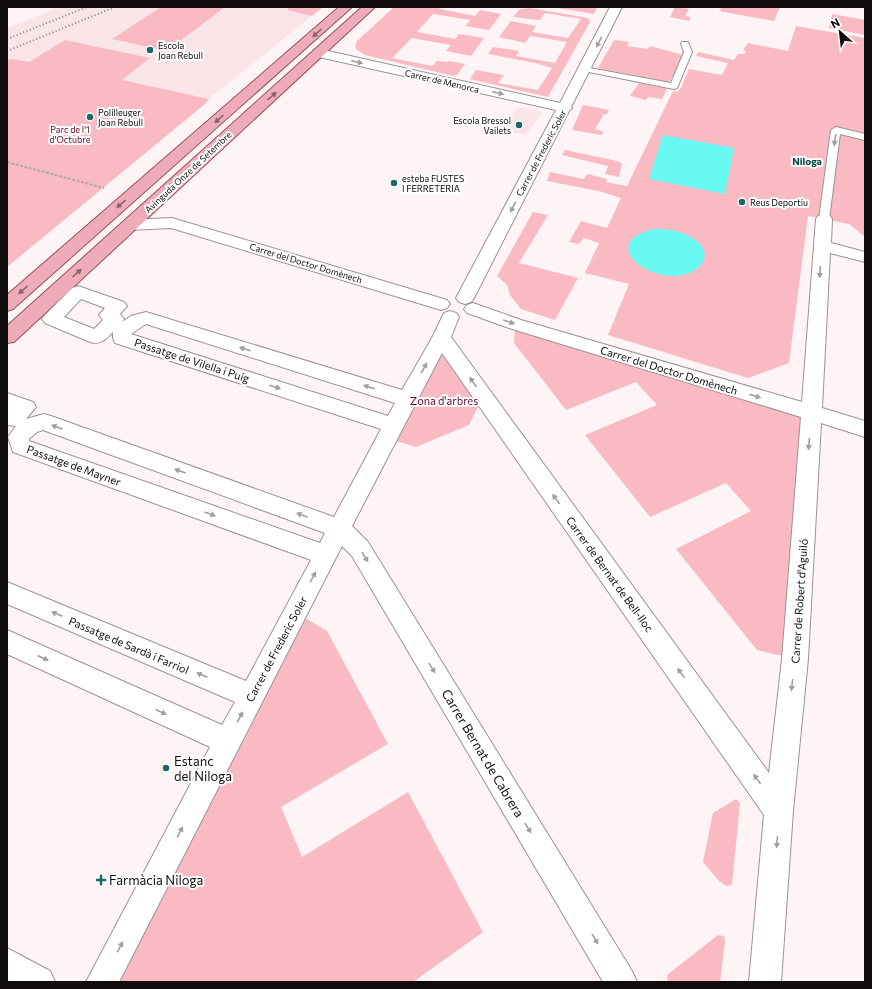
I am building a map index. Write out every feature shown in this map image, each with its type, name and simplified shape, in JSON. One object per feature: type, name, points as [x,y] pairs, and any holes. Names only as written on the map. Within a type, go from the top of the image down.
[{"type":"main road","name":"Avinguda Onze de Setembre","points":[[7,305],[346,7]]},
{"type":"main road","name":"Avinguda Onze de Setembre","points":[[7,337],[369,7]]},
{"type":"street","name":"Carrer de Frederic Soler","points":[[469,304],[616,7]]},
{"type":"street","name":"Carrer de Menorca","points":[[319,53],[565,108]]},
{"type":"street","points":[[160,197],[172,223]]},
{"type":"street","name":"Carrer de Robert d'Aguiló","points":[[765,982],[779,811],[795,659],[824,219]]},
{"type":"street","name":"Carrer del Doctor Domènech","points":[[130,225],[172,223],[444,319]]},
{"type":"street","points":[[822,246],[865,257]]},
{"type":"street","points":[[444,319],[467,316],[469,304]]},
{"type":"street","name":"Carrer del Doctor Domènech","points":[[469,304],[515,324],[865,429]]},
{"type":"street","name":"Passatge de Vilella i Puig","points":[[393,425],[122,338],[122,332],[137,320],[146,318],[406,399]]},
{"type":"street","name":"Carrer de Frederic Soler","points":[[102,982],[393,425],[444,319]]},
{"type":"street","name":"Carrer de Bernat de Bell-lloc","points":[[444,319],[779,811]]},
{"type":"street","points":[[7,400],[26,407],[14,419],[7,416]]},
{"type":"street","name":"Passatge de Mayner","points":[[325,555],[20,446],[18,437],[24,430],[33,424],[44,422],[339,528]]},
{"type":"street","name":"Carrer Bernat de Cabrera","points":[[339,528],[360,549],[621,982]]},
{"type":"street","name":"Passatge de Sardà i Farriol","points":[[7,593],[251,696]]},
{"type":"street","points":[[7,642],[227,742]]},
{"type":"street","points":[[7,964],[39,982]]},
{"type":"lane","points":[[584,69],[674,86],[688,52],[685,44]]},
{"type":"lane","points":[[824,219],[836,130],[865,137]]},
{"type":"path","points":[[7,162],[104,188]]},
{"type":"shaded area","name":"Escola Joan Rebull","points":[[60,7],[323,7],[209,99],[13,59],[7,60],[7,28]]},
{"type":"shaded area","name":"Escola Bressol Vailets","points":[[518,107],[542,112],[526,135],[502,130]]},
{"type":"green space","points":[[161,7],[225,7],[167,51],[112,39]]},
{"type":"green space","points":[[289,7],[323,7],[312,16],[287,10]]},
{"type":"green space","points":[[394,7],[441,7],[439,9],[475,16],[480,10],[501,14],[489,30],[466,26],[470,20],[433,14],[417,32],[455,39],[459,34],[484,38],[471,56],[446,51],[451,45],[412,38],[392,58],[432,66],[437,61],[449,61],[465,64],[457,75],[453,76],[365,55],[356,49],[355,46],[357,41]]},
{"type":"green space","points":[[551,7],[597,7],[594,14]]},
{"type":"green space","points":[[675,7],[689,9],[685,16],[691,17],[689,21],[670,17]]},
{"type":"green space","points":[[722,7],[780,7],[774,21],[719,11]]},
{"type":"green space","points":[[530,8],[583,17],[589,19],[590,22],[548,97],[470,79],[476,70],[504,75],[498,83],[538,90],[552,68],[535,63],[488,54],[493,47],[519,51],[516,56],[555,63],[567,42],[530,36],[525,43],[499,37],[511,21],[536,26],[532,32],[568,38],[581,19],[545,13],[540,20],[513,17],[520,9]]},
{"type":"green space","points":[[832,14],[865,20],[865,35],[829,28]]},
{"type":"green space","name":"Reus Deportiu","points":[[796,26],[865,38],[865,237],[849,224],[808,216],[789,363],[748,378],[608,335],[629,284],[585,273],[599,243],[584,238],[579,244],[569,242],[581,221],[607,228],[621,198],[599,191],[547,181],[550,172],[583,179],[588,174],[607,179],[606,182],[627,186],[673,91],[677,92],[681,88],[689,69],[722,75],[728,63],[696,56],[698,52],[734,60],[738,54],[744,54],[746,51],[743,50],[748,43],[788,51]]},
{"type":"green space","name":"Parc de l'1 d'Octubre","points":[[65,40],[150,58],[122,80],[209,99],[205,104],[7,267],[7,60],[13,59],[29,62]]},
{"type":"green space","points":[[614,40],[629,42],[627,46],[648,49],[650,46],[683,55],[681,62],[669,82],[598,68]]},
{"type":"green space","points":[[639,83],[667,89],[662,99],[648,97],[646,100],[630,96]]},
{"type":"green space","points":[[583,105],[609,110],[607,114],[604,114],[595,129],[604,132],[601,135],[572,130]]},
{"type":"green space","points":[[565,150],[622,163],[619,177],[605,174],[608,166],[562,155]]},
{"type":"green space","points":[[533,212],[548,215],[519,263],[578,278],[555,320],[521,309],[510,295],[507,285],[497,276]]},
{"type":"green space","points":[[515,324],[811,413],[795,659],[757,650],[676,549],[751,511],[726,483],[650,517],[585,435],[657,405],[636,382],[566,410],[514,343]]},
{"type":"green space","name":"Zona d'arbres","points":[[441,338],[483,397],[469,425],[416,447],[386,438]]},
{"type":"green space","points":[[295,612],[327,631],[388,744],[281,807],[302,857],[408,792],[483,932],[413,982],[102,982]]},
{"type":"green space","points":[[736,799],[740,803],[732,885],[726,886],[719,881],[703,862],[713,813]]},
{"type":"green space","points":[[718,935],[724,936],[725,941],[720,982],[668,982],[667,975]]},
{"type":"water","points":[[663,135],[734,148],[725,194],[649,179]]},
{"type":"water","points":[[654,229],[676,231],[697,241],[704,252],[702,263],[698,268],[683,275],[669,276],[643,268],[634,260],[629,252],[630,243],[637,235]]},
{"type":"railway","points":[[7,39],[87,7]]},
{"type":"railway","points":[[7,51],[115,7]]},
{"type":"place","name":"Escola Joan Rebull","points":[[150,50]]},
{"type":"place","name":"Polilleuger Joan Rebull","points":[[90,117]]},
{"type":"place","name":"Escola Bressol Vailets","points":[[519,125]]},
{"type":"place","name":"esteba FUSTES I FERRETERIA","points":[[394,183]]},
{"type":"place","name":"Reus Deportiu","points":[[742,202]]},
{"type":"place","name":"Estanc del Niloga","points":[[166,768]]},
{"type":"place","name":"Farmàcia Niloga","points":[[101,880]]},
{"type":"district","name":"Niloga","points":[[807,161]]}]
